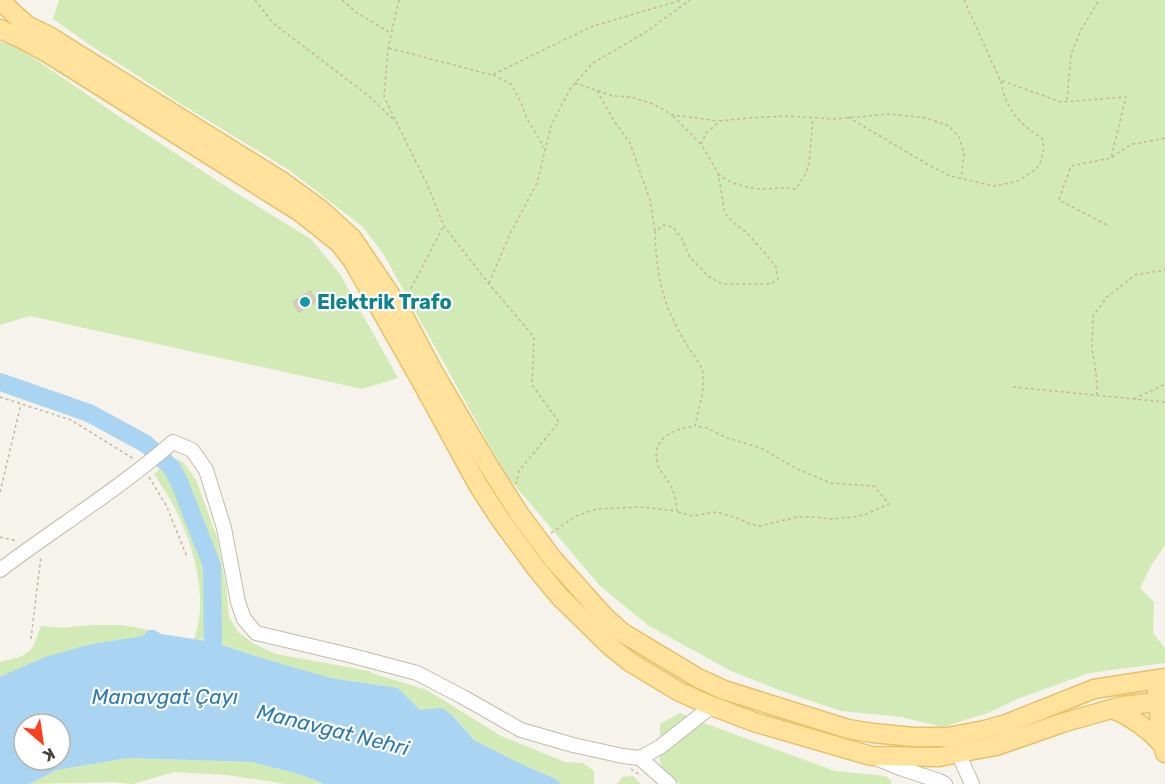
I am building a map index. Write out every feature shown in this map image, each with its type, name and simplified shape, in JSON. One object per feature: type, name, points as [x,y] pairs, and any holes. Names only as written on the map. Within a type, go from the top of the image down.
[{"type":"main road","points":[[1,0],[28,26],[47,35],[283,182],[320,209],[352,238],[400,309],[433,371],[512,502],[553,559],[605,617],[623,633],[698,678],[724,690],[848,729],[913,737],[947,737],[985,730],[1006,724],[1094,688],[1162,679],[1161,701],[1165,750]]},
{"type":"main road","points":[[0,29],[46,52],[300,212],[339,243],[353,261],[478,485],[536,568],[567,604],[610,646],[630,662],[678,691],[754,722],[871,756],[939,757],[996,746],[1113,708],[1161,701]]},
{"type":"main road","points":[[1113,708],[1140,722],[1165,750]]},
{"type":"street","points":[[0,570],[144,466],[172,442],[192,450],[206,470],[224,528],[238,602],[244,619],[256,633],[417,673],[521,730],[573,745],[640,758],[669,784]]},
{"type":"street","points":[[640,758],[660,747],[712,706]]},
{"type":"street","points":[[947,737],[958,753],[972,784]]},
{"type":"street","points":[[871,756],[945,784]]},
{"type":"path","points":[[255,0],[273,23],[370,97],[398,124]]},
{"type":"path","points":[[342,0],[357,13],[391,33]]},
{"type":"path","points":[[399,0],[388,48],[384,97],[427,184],[444,226],[534,338],[532,385],[559,422],[519,471],[512,502]]},
{"type":"path","points":[[492,75],[593,26],[682,0]]},
{"type":"path","points":[[489,284],[510,234],[537,183],[551,126],[570,89],[593,63],[646,32],[690,0]]},
{"type":"path","points":[[848,117],[927,165],[950,176],[993,186],[1018,181],[1036,169],[1040,164],[1044,148],[1042,138],[1028,129],[1008,105],[1000,80],[964,0]]},
{"type":"path","points":[[1067,102],[1071,54],[1081,30],[1099,0]]},
{"type":"path","points":[[388,48],[492,75],[512,84],[526,117],[545,148]]},
{"type":"path","points":[[1000,80],[1061,102],[1126,97],[1111,158]]},
{"type":"path","points":[[575,83],[613,96],[631,97],[653,104],[673,115],[701,144],[718,173],[725,213],[764,252],[776,267],[778,279],[771,284],[722,284],[708,276],[689,256],[682,239],[673,227],[664,225],[655,232]]},
{"type":"path","points":[[597,91],[630,143],[650,200],[660,285],[671,316],[702,369],[704,385],[695,426]]},
{"type":"path","points":[[673,115],[720,121],[748,117],[834,118],[890,114],[926,118],[950,126],[960,137],[964,153],[961,178]]},
{"type":"path","points":[[718,173],[728,181],[755,188],[796,189],[809,164],[813,118]]},
{"type":"path","points":[[701,144],[706,133],[720,121]]},
{"type":"path","points":[[1107,225],[1059,200],[1071,166],[1111,158],[1132,144],[1165,138]]},
{"type":"path","points":[[400,309],[444,226]]},
{"type":"path","points":[[1097,395],[1092,348],[1093,316],[1107,297],[1135,275],[1165,270]]},
{"type":"path","points":[[1133,399],[1165,384]]},
{"type":"path","points":[[1013,387],[1165,402]]},
{"type":"path","points":[[0,397],[71,420],[144,466],[167,507],[188,557]]},
{"type":"path","points":[[0,492],[21,404]]},
{"type":"path","points":[[540,540],[576,516],[597,509],[640,507],[692,516],[717,512],[760,526],[797,517],[840,519],[854,517],[889,504],[874,486],[831,483],[798,469],[761,448],[727,438],[707,428],[695,426],[682,427],[668,433],[660,442],[656,452],[659,470],[673,489],[677,512]]},
{"type":"path","points":[[0,537],[42,547],[31,639]]},
{"type":"green space","points":[[59,0],[1165,0],[1165,545],[1140,588],[1154,602],[1153,633],[1165,648],[1165,663],[1089,673],[1017,699],[988,713],[943,727],[901,717],[841,711],[779,690],[731,671],[649,626],[600,586],[506,475],[384,255],[363,227],[289,170],[181,104],[53,19]]},
{"type":"green space","points":[[0,42],[16,46],[236,193],[311,239],[340,274],[398,378],[362,389],[30,316],[0,325]]},
{"type":"green space","points":[[176,459],[183,462],[196,480],[217,538],[229,617],[239,633],[276,654],[369,671],[427,690],[501,736],[565,762],[583,763],[594,771],[594,784],[561,784],[556,779],[474,740],[454,716],[420,710],[398,688],[331,678],[220,644],[216,569],[209,543],[192,501],[172,462]]},
{"type":"green space","points":[[161,468],[168,472],[183,500],[207,569],[208,624],[203,640],[194,639],[200,605],[192,550],[179,516],[154,474]]},
{"type":"green space","points":[[122,625],[148,630],[143,636],[92,644],[0,677],[0,662],[20,657],[28,652],[42,626],[61,628]]},
{"type":"green space","points":[[680,713],[835,771],[886,776],[892,782],[891,784],[680,784],[664,772],[660,763],[659,750],[660,724]]},
{"type":"green space","points":[[128,758],[252,762],[302,775],[324,784],[286,784],[227,775],[174,772],[133,784],[113,782],[29,784],[53,772],[72,772],[72,767]]},
{"type":"green space","points":[[633,776],[641,784],[617,784],[622,777]]},
{"type":"water","name":"Manavgat Çayı","points":[[148,630],[155,630],[161,634],[213,642],[331,678],[398,688],[420,710],[442,708],[453,716],[474,740],[556,779],[561,784],[324,784],[302,775],[252,762],[128,758],[72,767],[72,712],[12,712],[12,772],[53,772],[29,784],[0,784],[0,677],[45,657],[92,644],[143,636]]},
{"type":"building","name":"Elektrik Trafo","points":[[310,291],[316,301],[299,312],[293,302]]},
{"type":"waterway","points":[[0,382],[89,413],[146,444],[172,468],[212,566],[213,642]]},
{"type":"place","name":"Elektrik Trafo","points":[[305,302]]},
{"type":"water label","name":"Manavgat Nehri","points":[[333,730]]}]
